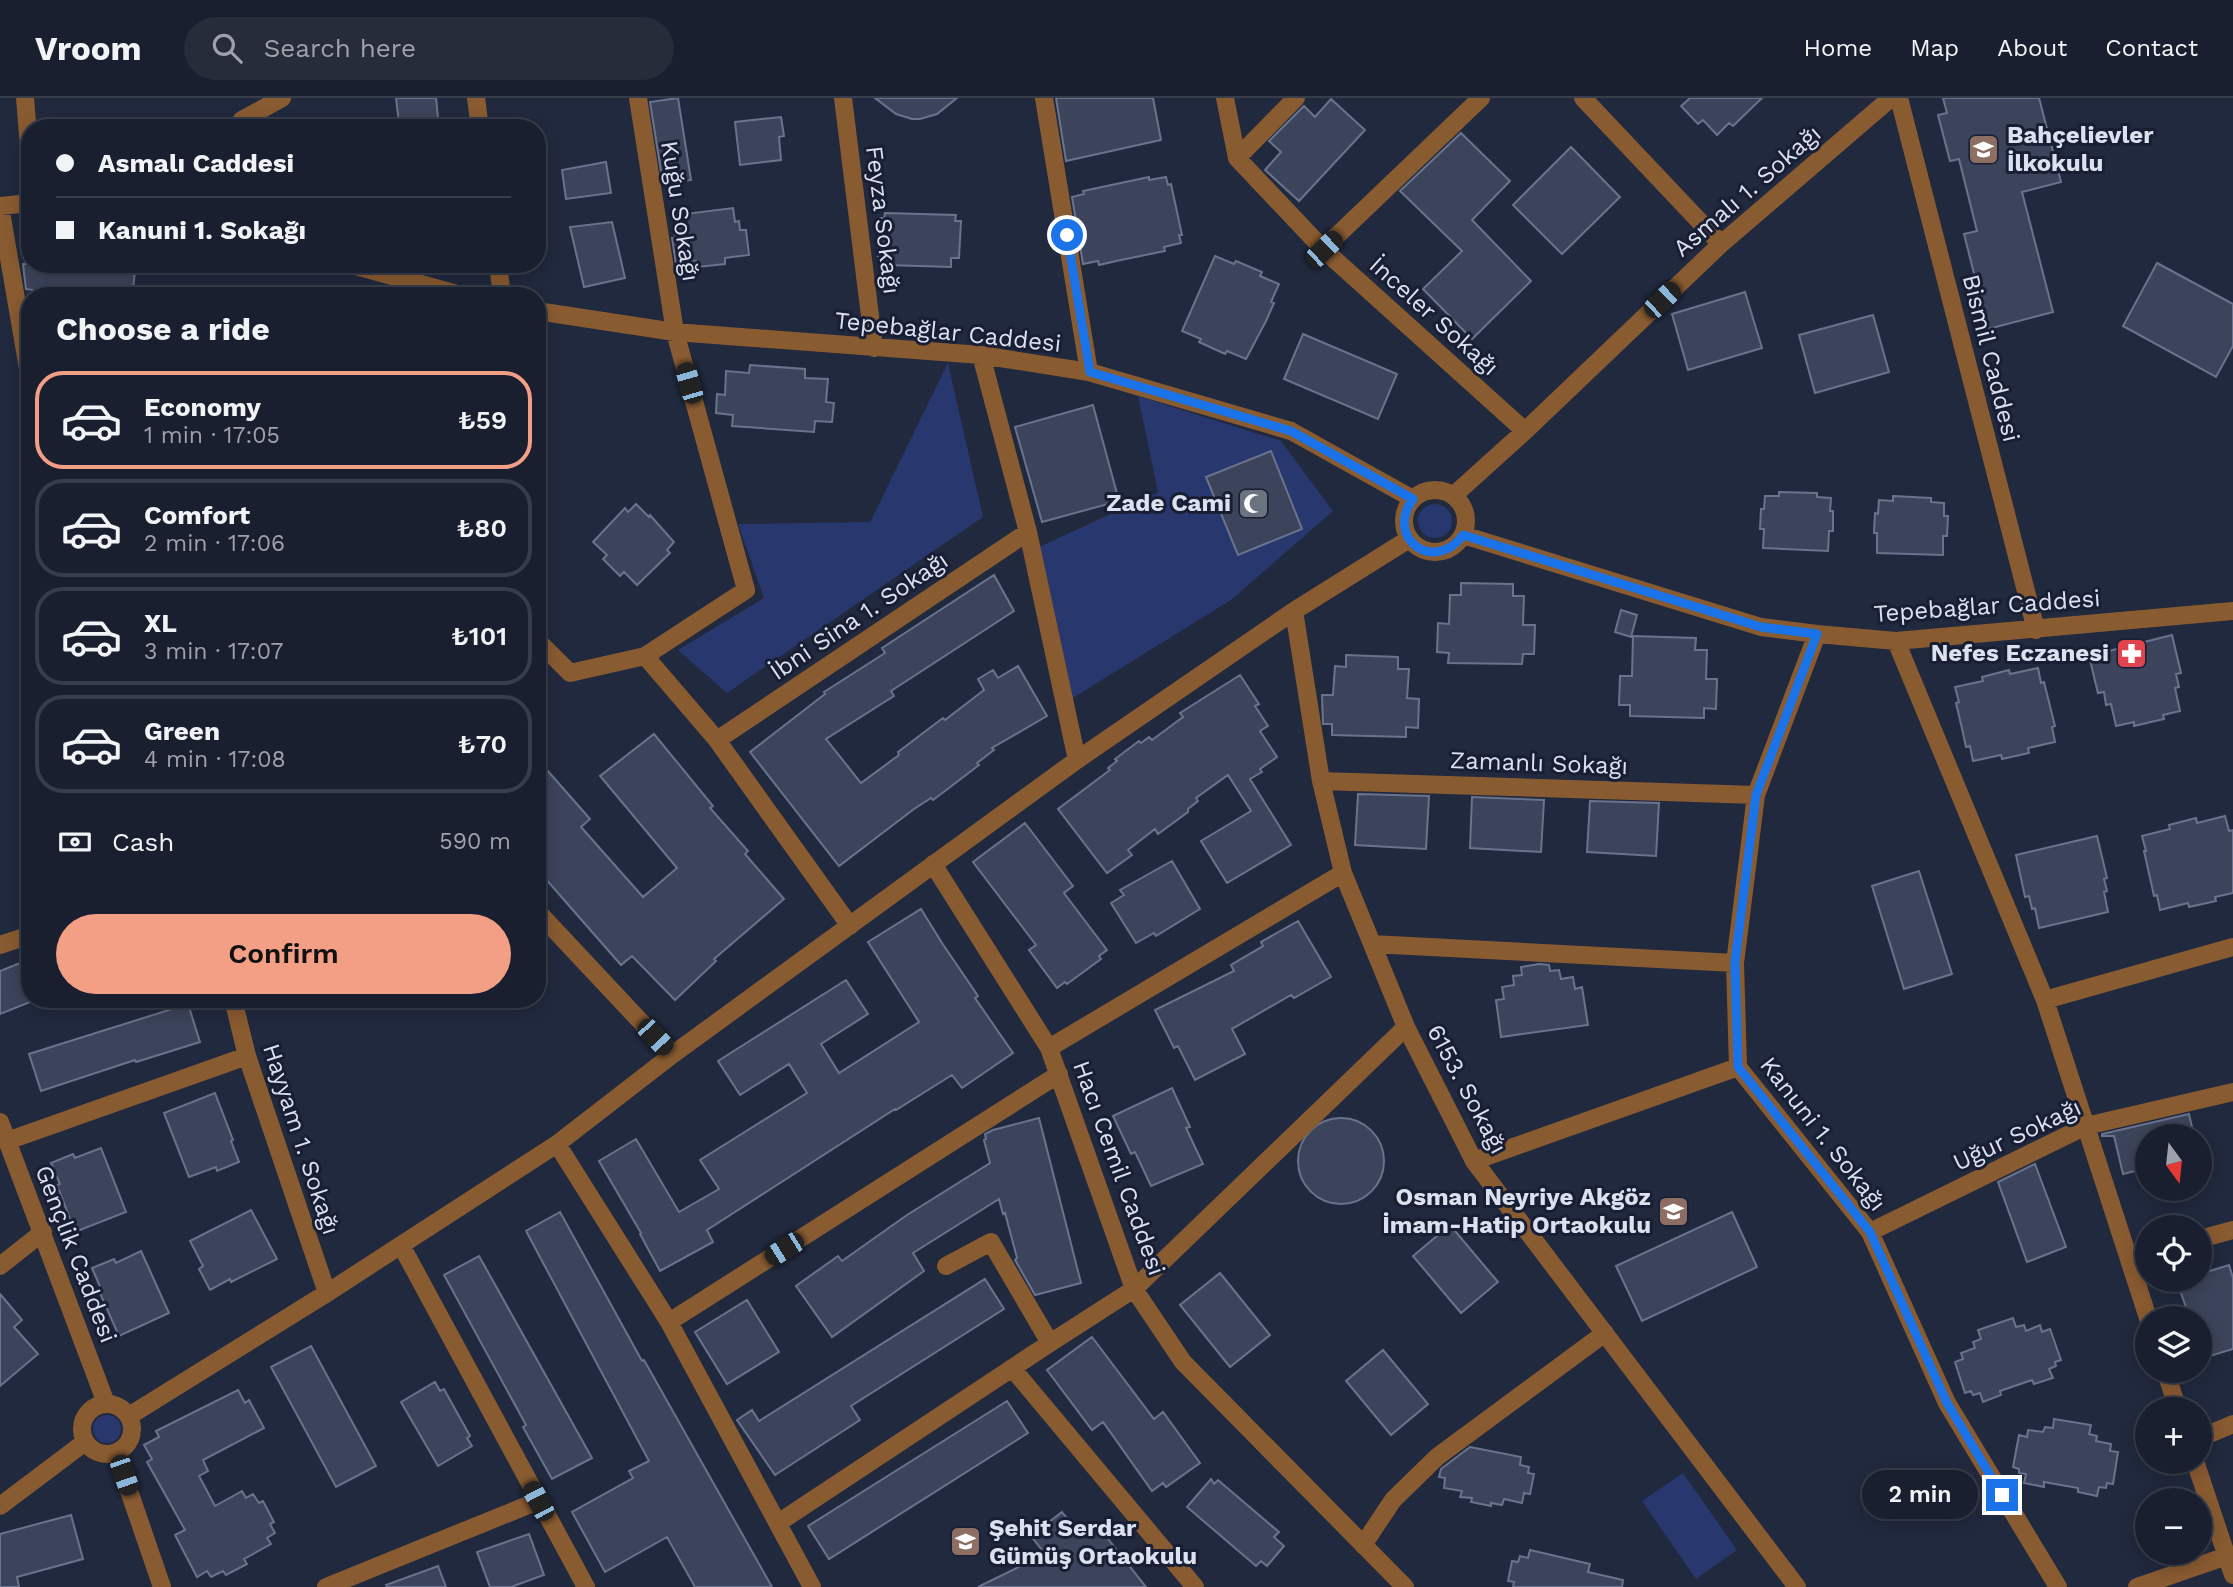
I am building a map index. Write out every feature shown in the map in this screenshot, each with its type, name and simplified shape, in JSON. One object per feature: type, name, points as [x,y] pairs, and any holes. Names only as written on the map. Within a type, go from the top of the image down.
[{"type":"street","points":[[25,98],[27,119]]},
{"type":"street","points":[[244,119],[282,98]]},
{"type":"street","points":[[476,98],[479,119]]},
{"type":"street","name":"Kuğu Sokağı","points":[[638,98],[675,332],[746,590],[645,656]]},
{"type":"street","name":"Feyza Sokağı","points":[[843,98],[874,348]]},
{"type":"street","points":[[1044,98],[1090,372]]},
{"type":"street","points":[[1225,98],[1237,158]]},
{"type":"street","points":[[1237,158],[1296,98]]},
{"type":"street","points":[[1324,249],[1481,98]]},
{"type":"street","points":[[1583,98],[1721,244]]},
{"type":"street","name":"Asmalı 1. Sokağı","points":[[1453,496],[1721,244],[1891,98]]},
{"type":"street","name":"Bismil Caddesi","points":[[1899,98],[2036,630]]},
{"type":"street","name":"İnceler Sokağı","points":[[1237,158],[1324,249],[1525,431]]},
{"type":"street","points":[[21,204],[0,206],[21,328]]},
{"type":"street","points":[[372,273],[407,287]]},
{"type":"street","name":"Tepebağlar Caddesi","points":[[546,312],[675,332],[981,355],[1090,372],[1291,431],[1413,499]]},
{"type":"street","points":[[981,355],[1028,532],[1077,760]]},
{"type":"street","points":[[1433,490],[1444,491],[1453,496],[1466,514],[1463,535],[1457,544],[1448,550],[1437,552],[1426,552],[1416,547],[1404,529],[1406,508],[1422,493],[1433,490]]},
{"type":"street","name":"İbni Sina 1. Sokağı","points":[[717,740],[1028,532]]},
{"type":"street","name":"Tepebağlar Caddesi","points":[[1463,535],[1761,627],[1817,634],[1896,641],[2233,611]]},
{"type":"street","points":[[129,1416],[327,1293],[557,1144],[671,1055],[1077,760],[1294,611],[1409,539]]},
{"type":"street","name":"6153. Sokağı","points":[[1294,611],[1321,781],[1343,873],[1406,1027],[1474,1161],[1797,1587]]},
{"type":"street","name":"Kanuni 1. Sokağı","points":[[1817,634],[1756,795],[1735,962],[1738,1067],[1870,1232],[1947,1403],[2058,1587]]},
{"type":"street","points":[[1896,641],[2045,1000],[2144,1306]]},
{"type":"street","points":[[546,649],[570,673],[645,656],[717,740],[849,926]]},
{"type":"street","name":"Zamanlı Sokağı","points":[[1321,781],[1756,795]]},
{"type":"street","name":"Hacı Cemil Caddesi","points":[[933,864],[1049,1048],[1134,1289],[1183,1362],[1405,1587]]},
{"type":"street","points":[[1049,1048],[1343,873]]},
{"type":"street","points":[[546,921],[671,1055]]},
{"type":"street","points":[[0,945],[21,938]]},
{"type":"street","points":[[1373,944],[1735,962]]},
{"type":"street","points":[[2045,1000],[2233,947]]},
{"type":"street","name":"Hayyam 1. Sokağı","points":[[235,1008],[247,1056],[327,1293]]},
{"type":"street","points":[[778,1523],[1134,1289],[1406,1027]]},
{"type":"street","points":[[7,1141],[247,1056]]},
{"type":"street","points":[[1474,1161],[1738,1067]]},
{"type":"street","points":[[669,1322],[1059,1074]]},
{"type":"street","name":"Uğur Sokağı","points":[[1870,1232],[2086,1126],[2233,1091]]},
{"type":"street","name":"Gençlik Caddesi","points":[[0,1122],[106,1404]]},
{"type":"street","points":[[557,1144],[669,1322],[812,1587]]},
{"type":"street","points":[[2212,1236],[2233,1230]]},
{"type":"street","points":[[0,1266],[43,1232]]},
{"type":"street","points":[[947,1266],[991,1242],[1050,1343]]},
{"type":"street","points":[[401,1245],[586,1587]]},
{"type":"street","points":[[2129,1258],[2135,1256]]},
{"type":"street","points":[[1363,1545],[1393,1500],[1437,1457],[1605,1333]]},
{"type":"street","points":[[1012,1368],[1195,1587]]},
{"type":"street","points":[[106,1404],[123,1409],[129,1416],[132,1424],[129,1441],[116,1453],[98,1453],[90,1449],[85,1442],[82,1434],[84,1417],[90,1410],[106,1404]]},
{"type":"street","points":[[2212,1433],[2233,1424]]},
{"type":"street","points":[[0,1506],[85,1442]]},
{"type":"street","points":[[116,1453],[162,1587]]},
{"type":"street","points":[[2199,1474],[2233,1575]]},
{"type":"street","points":[[326,1587],[538,1501]]},
{"type":"street","points":[[2137,1587],[2227,1556]]},
{"type":"shaded area","points":[[948,363],[983,517],[727,693],[678,650],[764,598],[738,524],[870,522]]},
{"type":"shaded area","points":[[1138,396],[1281,441],[1333,511],[1231,600],[1071,699],[1037,548],[1158,492]]},
{"type":"shaded area","points":[[1435,504],[1447,509],[1452,521],[1447,533],[1435,538],[1423,533],[1418,521],[1423,509]]},
{"type":"shaded area","points":[[107,1415],[117,1419],[121,1429],[117,1439],[107,1443],[97,1439],[93,1429],[97,1419]]},
{"type":"shaded area","points":[[1683,1473],[1737,1550],[1696,1579],[1642,1501]]},
{"type":"building","points":[[396,98],[436,98],[438,118],[399,119]]},
{"type":"building","points":[[678,98],[691,180],[663,184],[650,102]]},
{"type":"building","points":[[875,98],[957,98],[937,114],[912,119],[896,114]]},
{"type":"building","points":[[1056,98],[1153,98],[1161,140],[1066,161]]},
{"type":"building","points":[[1690,98],[1762,98],[1733,126],[1729,123],[1717,135],[1703,120],[1698,124],[1681,106]]},
{"type":"building","points":[[1943,98],[2039,98],[2061,182],[2022,192],[2053,312],[1988,329],[1964,234],[1977,231],[1959,159],[1950,161],[1938,115],[1947,113]]},
{"type":"building","points":[[1331,99],[1365,130],[1299,201],[1265,170],[1281,152],[1269,141],[1304,106],[1315,117]]},
{"type":"building","points":[[781,117],[784,136],[779,137],[781,160],[740,165],[735,122]]},
{"type":"building","points":[[1461,133],[1510,181],[1472,220],[1531,281],[1472,339],[1423,289],[1462,251],[1400,191]]},
{"type":"building","points":[[1571,147],[1620,197],[1562,254],[1513,205]]},
{"type":"building","points":[[606,162],[611,193],[566,199],[562,170]]},
{"type":"building","points":[[1149,177],[1149,180],[1166,177],[1168,185],[1171,184],[1182,235],[1179,235],[1181,243],[1164,247],[1165,251],[1099,265],[1098,261],[1083,264],[1072,197],[1084,194],[1083,191]]},
{"type":"building","points":[[733,208],[735,222],[739,221],[740,230],[746,230],[749,255],[725,258],[725,264],[697,267],[696,261],[676,264],[672,238],[675,238],[674,229],[679,228],[677,215]]},
{"type":"building","points":[[885,213],[956,215],[955,221],[961,221],[959,258],[951,258],[951,267],[886,265],[886,256],[878,256],[879,218],[884,218]]},
{"type":"building","points":[[612,222],[625,278],[584,287],[570,227]]},
{"type":"building","points":[[1215,256],[1262,272],[1260,276],[1279,284],[1271,302],[1274,303],[1246,359],[1227,351],[1225,354],[1182,331]]},
{"type":"building","points":[[2157,263],[2233,304],[2233,346],[2216,377],[2123,326]]},
{"type":"building","points":[[24,273],[135,273],[133,287],[26,287]]},
{"type":"building","points":[[1745,292],[1762,348],[1688,370],[1672,314]]},
{"type":"building","points":[[1873,315],[1889,372],[1815,393],[1799,335]]},
{"type":"building","points":[[1303,334],[1397,374],[1378,419],[1284,379]]},
{"type":"building","points":[[750,365],[805,369],[805,378],[828,379],[826,402],[834,403],[832,422],[815,421],[814,432],[732,426],[733,415],[716,413],[717,394],[725,395],[726,371],[749,373]]},
{"type":"building","points":[[1093,405],[1119,501],[1042,522],[1015,427]]},
{"type":"building","name":"Zade Cami","points":[[1271,451],[1302,529],[1238,555],[1206,477]]},
{"type":"building","points":[[1779,492],[1817,493],[1817,497],[1831,498],[1833,531],[1829,531],[1828,551],[1763,548],[1761,509],[1764,509],[1765,496],[1779,496]]},
{"type":"building","points":[[1893,496],[1931,498],[1931,502],[1944,503],[1944,516],[1948,516],[1947,536],[1943,536],[1943,555],[1877,553],[1875,513],[1878,514],[1879,500],[1893,501]]},
{"type":"building","points":[[636,504],[649,517],[650,515],[674,542],[667,550],[670,553],[637,585],[624,572],[620,576],[603,559],[607,555],[593,542],[625,508],[628,512]]},
{"type":"building","points":[[994,575],[1014,611],[891,691],[894,696],[826,739],[861,783],[927,730],[943,718],[945,720],[984,690],[978,679],[993,670],[998,678],[1018,666],[1047,716],[992,748],[994,750],[977,763],[979,765],[933,800],[931,798],[914,809],[839,866],[750,752],[825,694],[824,692],[885,653],[882,648]]},
{"type":"building","points":[[1461,583],[1513,584],[1513,596],[1524,596],[1523,625],[1535,625],[1534,654],[1523,654],[1522,664],[1448,663],[1449,653],[1437,652],[1438,623],[1449,624],[1450,595],[1461,595]]},
{"type":"building","points":[[1621,610],[1637,615],[1631,637],[1615,632]]},
{"type":"building","points":[[2172,635],[2181,673],[2176,674],[2179,687],[2175,688],[2180,711],[2163,715],[2164,719],[2134,726],[2134,722],[2116,726],[2111,704],[2106,705],[2104,692],[2098,693],[2089,656]]},
{"type":"building","points":[[1633,636],[1696,638],[1695,650],[1707,650],[1706,679],[1717,679],[1716,709],[1704,708],[1704,718],[1630,716],[1630,705],[1619,705],[1620,676],[1632,676]]},
{"type":"building","points":[[1346,655],[1398,657],[1398,669],[1409,669],[1407,698],[1419,699],[1418,728],[1406,727],[1406,737],[1332,735],[1332,724],[1323,724],[1322,695],[1333,695],[1335,666],[1346,667]]},
{"type":"building","points":[[2038,668],[2055,726],[2052,727],[2055,742],[2028,748],[2029,753],[2002,759],[2001,755],[1973,761],[1970,746],[1966,747],[1955,687],[1983,681],[1982,677],[2009,670],[2010,674]]},
{"type":"building","points":[[1240,675],[1259,704],[1255,706],[1268,726],[1260,731],[1277,757],[1260,769],[1262,772],[1250,779],[1291,845],[1227,883],[1201,841],[1251,811],[1228,775],[1196,798],[1198,801],[1188,812],[1158,834],[1155,829],[1128,850],[1132,855],[1107,873],[1058,809],[1110,770],[1108,768],[1117,761],[1115,759],[1139,741],[1141,743],[1149,737],[1152,740],[1183,717],[1180,713]]},
{"type":"building","points":[[654,734],[713,806],[710,808],[748,851],[745,854],[784,899],[714,959],[716,961],[675,1000],[632,956],[621,965],[546,879],[547,770],[590,819],[581,827],[643,897],[677,868],[600,776]]},
{"type":"building","points":[[1358,794],[1429,796],[1426,849],[1355,845]]},
{"type":"building","points":[[1472,797],[1544,800],[1541,852],[1470,848]]},
{"type":"building","points":[[1590,801],[1659,803],[1656,856],[1587,852]]},
{"type":"building","points":[[2225,816],[2229,831],[2233,830],[2233,893],[2215,897],[2216,901],[2189,907],[2188,903],[2160,910],[2157,895],[2154,896],[2142,836],[2170,829],[2169,825],[2196,818],[2197,823]]},
{"type":"building","points":[[1025,823],[1073,886],[1064,893],[1107,950],[1099,956],[1101,959],[1067,984],[1065,982],[1057,988],[1029,950],[1036,945],[973,862]]},
{"type":"building","points":[[2097,836],[2107,878],[2104,879],[2107,891],[2104,892],[2108,912],[2039,928],[2035,908],[2032,909],[2029,896],[2025,897],[2016,855]]},
{"type":"building","points":[[1172,861],[1200,909],[1156,936],[1154,933],[1136,943],[1111,903],[1124,895],[1120,890]]},
{"type":"building","points":[[1919,871],[1952,974],[1904,989],[1872,886]]},
{"type":"building","points":[[921,909],[978,996],[975,998],[1013,1053],[962,1088],[952,1075],[895,1109],[707,1230],[713,1242],[660,1271],[599,1161],[636,1139],[679,1212],[719,1189],[700,1160],[807,1093],[789,1064],[740,1095],[718,1061],[846,980],[868,1014],[821,1044],[839,1073],[919,1022],[868,942]]},
{"type":"building","points":[[1298,921],[1331,977],[1294,998],[1291,995],[1232,1029],[1245,1054],[1195,1080],[1178,1046],[1174,1048],[1155,1010],[1234,971],[1231,965],[1263,946],[1261,942]]},
{"type":"building","points":[[21,963],[21,1006],[0,1014],[0,971]]},
{"type":"building","points":[[1549,965],[1550,971],[1559,970],[1561,979],[1573,977],[1575,989],[1582,987],[1588,1025],[1501,1037],[1496,1000],[1504,999],[1502,987],[1514,985],[1513,976],[1522,975],[1521,967]]},
{"type":"building","points":[[175,1008],[189,1008],[200,1042],[41,1091],[29,1054]]},
{"type":"building","points":[[1172,1088],[1190,1127],[1186,1128],[1203,1164],[1151,1186],[1135,1152],[1131,1154],[1113,1116]]},
{"type":"building","points":[[215,1093],[239,1162],[217,1171],[216,1167],[189,1177],[164,1113]]},
{"type":"building","points":[[2189,1114],[2191,1124],[2146,1124]]},
{"type":"building","points":[[1039,1118],[1081,1283],[1035,1295],[1015,1260],[1017,1258],[999,1199],[913,1253],[924,1271],[832,1337],[796,1286],[838,1256],[842,1261],[907,1215],[990,1163],[985,1134]]},
{"type":"building","points":[[1341,1118],[1365,1125],[1377,1137],[1384,1161],[1377,1185],[1365,1197],[1341,1204],[1317,1197],[1305,1185],[1298,1161],[1305,1137],[1317,1125]]},
{"type":"building","points":[[2135,1126],[2135,1171],[2123,1174],[2114,1136],[2102,1134]]},
{"type":"building","points":[[101,1148],[126,1212],[75,1232],[51,1163],[73,1154],[75,1158]]},
{"type":"building","points":[[2035,1164],[2066,1247],[2027,1262],[1998,1182]]},
{"type":"building","points":[[251,1210],[277,1259],[210,1290],[199,1269],[203,1266],[190,1241]]},
{"type":"building","points":[[560,1212],[772,1587],[695,1587],[667,1537],[605,1572],[572,1512],[633,1478],[629,1471],[649,1461],[526,1231]]},
{"type":"building","points":[[1732,1212],[1757,1267],[1642,1321],[1616,1266]]},
{"type":"building","points":[[1450,1225],[1498,1282],[1461,1313],[1413,1256]]},
{"type":"building","points":[[141,1251],[169,1313],[119,1336],[92,1268],[114,1259],[116,1263]]},
{"type":"building","points":[[479,1256],[592,1458],[552,1479],[523,1427],[526,1425],[444,1275]]},
{"type":"building","points":[[2229,1265],[2233,1278],[2233,1349],[2212,1355],[2212,1306],[2186,1306],[2181,1292],[2212,1292],[2212,1270]]},
{"type":"building","points":[[1220,1273],[1270,1335],[1230,1367],[1180,1305]]},
{"type":"building","points":[[985,1279],[1004,1309],[851,1406],[860,1420],[775,1475],[737,1420],[752,1410],[759,1421]]},
{"type":"building","points":[[0,1294],[22,1320],[14,1327],[38,1354],[0,1386]]},
{"type":"building","points":[[747,1300],[779,1352],[727,1384],[695,1332]]},
{"type":"building","points":[[2013,1318],[2016,1327],[2024,1325],[2026,1331],[2040,1325],[2042,1332],[2050,1329],[2061,1360],[2049,1369],[2053,1378],[2034,1384],[2032,1380],[2000,1391],[2001,1395],[1983,1402],[1980,1393],[1965,1393],[1955,1362],[1963,1359],[1961,1353],[1975,1348],[1973,1342],[1981,1339],[1978,1330]]},
{"type":"building","points":[[1092,1337],[1154,1419],[1163,1412],[1200,1463],[1166,1487],[1163,1483],[1152,1491],[1103,1422],[1092,1430],[1047,1370]]},
{"type":"building","points":[[311,1346],[376,1466],[336,1487],[271,1367]]},
{"type":"building","points":[[1383,1350],[1428,1404],[1391,1435],[1346,1381]]},
{"type":"building","points":[[435,1382],[440,1391],[444,1389],[470,1436],[467,1438],[472,1446],[438,1466],[401,1402]]},
{"type":"building","points":[[238,1390],[245,1403],[249,1400],[264,1428],[203,1460],[208,1471],[199,1476],[215,1506],[242,1491],[246,1498],[253,1494],[259,1503],[263,1501],[274,1522],[270,1524],[275,1533],[267,1538],[271,1544],[244,1559],[247,1564],[226,1575],[223,1571],[211,1577],[207,1571],[197,1577],[175,1535],[185,1530],[147,1462],[152,1459],[144,1445],[159,1437],[156,1431]]},
{"type":"building","points":[[1007,1401],[1028,1433],[829,1559],[808,1526]]},
{"type":"building","points":[[2054,1419],[2091,1425],[2089,1434],[2097,1436],[2096,1441],[2111,1444],[2110,1451],[2118,1452],[2113,1484],[2107,1483],[2106,1488],[2099,1487],[2097,1496],[2078,1492],[2078,1488],[2044,1482],[2044,1487],[2024,1483],[2026,1474],[2019,1473],[2019,1469],[2013,1467],[2019,1435],[2027,1437],[2028,1430],[2043,1432],[2045,1427],[2053,1428]]},
{"type":"building","points":[[1470,1447],[1521,1457],[1520,1465],[1529,1467],[1528,1473],[1534,1474],[1530,1494],[1524,1493],[1522,1503],[1504,1499],[1502,1505],[1491,1503],[1491,1506],[1471,1502],[1472,1498],[1460,1497],[1462,1491],[1444,1488],[1445,1478],[1439,1477],[1441,1469]]},
{"type":"building","points":[[1211,1479],[1214,1484],[1218,1480],[1279,1532],[1274,1537],[1284,1546],[1267,1566],[1261,1561],[1256,1566],[1187,1507]]},
{"type":"building","points":[[1062,1512],[1082,1537],[1097,1525],[1146,1587],[978,1587],[1045,1554],[1031,1536]]},
{"type":"building","points":[[71,1515],[83,1559],[17,1577],[19,1587],[0,1587],[0,1534]]},
{"type":"building","points":[[529,1534],[544,1575],[511,1587],[490,1587],[477,1552]]},
{"type":"building","points":[[1530,1550],[1590,1564],[1588,1572],[1623,1580],[1622,1587],[1513,1587],[1514,1582],[1508,1581],[1512,1561],[1518,1562],[1520,1556],[1528,1558]]},
{"type":"building","points":[[438,1566],[446,1587],[386,1585]]},
{"type":"place","name":"Bahçelievler İlkokulu","points":[[1984,149]]},
{"type":"place","name":"Zade Cami","points":[[1254,503]]},
{"type":"place","name":"Nefes Eczanesi","points":[[2132,653]]},
{"type":"place","name":"Osman Neyriye Akgöz İmam-Hatip Ortaokulu","points":[[1674,1211]]},
{"type":"place","name":"Şehit Serdar Gümüş Ortaokulu","points":[[966,1542]]},
{"type":"route","points":[[1067,235],[1090,372],[1291,431],[1413,499],[1403,518],[1404,529],[1416,547],[1426,552],[1448,550],[1457,544],[1463,535],[1761,627],[1817,634],[1756,795],[1735,962],[1738,1067],[1870,1232],[1947,1403],[2002,1495]]}]
